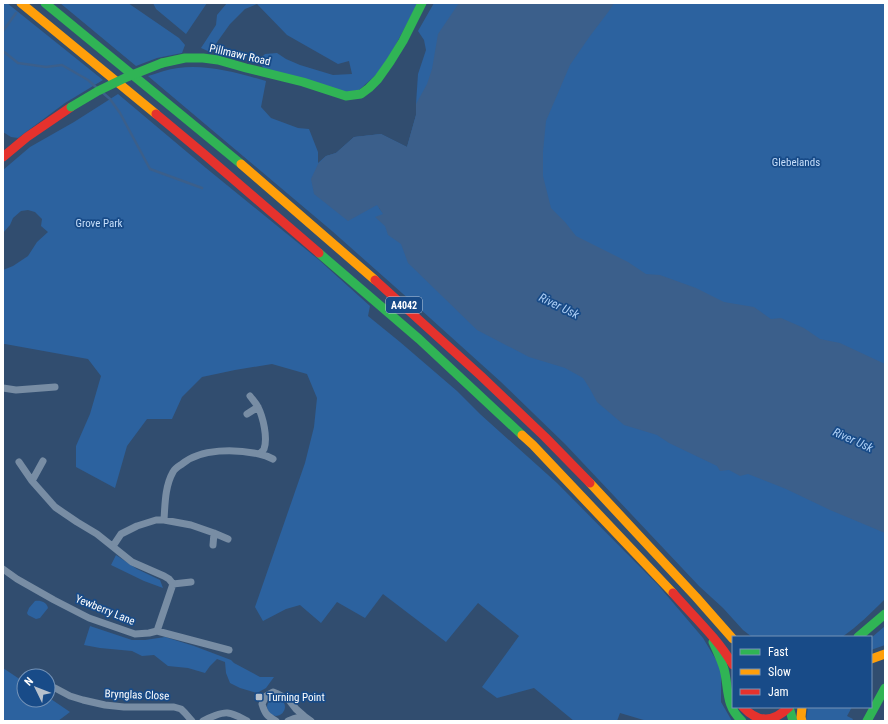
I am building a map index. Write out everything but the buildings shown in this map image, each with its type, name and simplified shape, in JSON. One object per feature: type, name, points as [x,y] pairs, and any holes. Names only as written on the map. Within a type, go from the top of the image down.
[{"type":"main road","name":"A4042","points":[[21,3],[204,154],[419,339],[532,445],[649,567],[718,644],[732,663]]},
{"type":"main road","name":"A4042","points":[[45,3],[306,221],[452,350],[547,438],[716,618],[732,638]]},
{"type":"main road","name":"Pillmawr Road","points":[[3,157],[14,146],[42,126],[98,91],[162,63],[185,58],[218,60],[303,82],[346,96],[361,94],[378,79],[390,62],[403,41],[422,3]]},
{"type":"main road","points":[[859,636],[885,614]]},
{"type":"main road","name":"A4042","points":[[716,618],[738,636]]},
{"type":"main road","name":"A4042","points":[[710,635],[723,665],[728,685],[730,706],[736,716],[742,721]]},
{"type":"main road","points":[[872,659],[885,654]]},
{"type":"main road","points":[[867,721],[885,688]]},
{"type":"main road","points":[[744,708],[752,716],[758,719],[767,720],[779,717],[788,708]]},
{"type":"main road","points":[[789,708],[793,721]]},
{"type":"main road","points":[[802,708],[802,721]]},
{"type":"street","points":[[3,388],[16,390],[54,387]]},
{"type":"street","points":[[250,396],[258,407],[264,428],[264,449],[260,454]]},
{"type":"street","points":[[247,414],[258,407]]},
{"type":"street","points":[[164,520],[166,493],[170,479],[174,470],[186,461],[200,454],[235,451],[260,454],[273,459]]},
{"type":"street","points":[[19,462],[32,481],[55,507],[97,534],[132,562],[164,576],[173,584]]},
{"type":"street","points":[[32,481],[43,462]]},
{"type":"street","points":[[113,546],[121,534],[137,526],[156,520],[191,525],[228,539]]},
{"type":"street","points":[[213,545],[214,533]]},
{"type":"street","name":"Yewberry Lane","points":[[3,569],[17,579],[89,618],[135,634],[149,633],[157,630],[230,650]]},
{"type":"street","points":[[173,584],[191,582]]},
{"type":"street","points":[[157,630],[173,584]]},
{"type":"street","name":"Brynglas Close","points":[[56,689],[70,696],[104,706],[174,707],[181,709],[192,721]]},
{"type":"street","points":[[276,721],[264,712],[262,704],[266,696],[273,692],[289,700],[296,709],[311,721]]},
{"type":"street","points":[[203,721],[211,717],[227,713],[247,721]]},
{"type":"street","points":[[288,721],[304,716]]},
{"type":"green space","points":[[3,3],[7,3],[103,80],[65,103],[18,138],[11,137],[3,132]]},
{"type":"green space","points":[[60,3],[128,3],[179,38],[185,45],[182,53],[157,58],[136,66]]},
{"type":"green space","points":[[153,3],[207,3],[186,34],[156,9]]},
{"type":"green space","points":[[227,3],[418,3],[388,59],[377,74],[359,90],[345,93],[264,69],[260,63],[260,59],[265,54],[277,53],[300,65],[333,75],[352,74],[349,61],[338,64],[287,35],[257,4],[245,9],[230,24],[210,52],[201,48],[216,25],[217,15]]},
{"type":"green space","points":[[434,3],[493,3],[379,208],[384,214],[885,487],[885,599],[859,624],[843,636],[751,636],[743,630],[723,608],[699,586],[565,444],[501,382],[332,231],[148,76],[167,70],[200,67],[233,72],[266,81],[261,107],[271,118],[298,128],[309,129],[318,152],[318,163],[326,156],[336,153],[354,137],[381,134],[407,147],[416,115],[418,74],[426,50],[424,40],[418,31]]},
{"type":"green space","name":"Glebelands","points":[[561,3],[885,3],[885,412],[546,279],[519,78]]},
{"type":"green space","name":"Grove Park","points":[[118,94],[319,260],[370,306],[368,316],[457,391],[480,414],[557,483],[658,585],[703,638],[721,668],[721,702],[732,721],[647,721],[620,713],[617,721],[574,721],[534,688],[497,698],[482,687],[519,636],[478,603],[446,642],[383,594],[365,618],[337,602],[321,623],[300,605],[286,609],[263,621],[255,607],[305,463],[314,427],[317,398],[307,374],[272,364],[202,377],[182,397],[172,419],[147,419],[127,446],[115,488],[76,467],[76,446],[90,414],[101,376],[88,359],[3,344],[3,270],[13,266],[28,256],[37,242],[48,232],[41,226],[42,219],[35,212],[28,210],[21,211],[13,218],[10,225],[3,233],[3,170],[30,147],[74,122]]},
{"type":"green space","points":[[116,555],[137,569],[160,580],[163,588],[144,581],[111,565]]},
{"type":"green space","points":[[35,601],[43,602],[48,608],[40,618],[36,619],[27,613]]},
{"type":"green space","points":[[90,626],[132,640],[165,637],[231,660],[260,677],[274,677],[266,688],[257,693],[240,688],[230,683],[226,673],[225,662],[217,659],[205,673],[188,668],[168,666],[154,655],[142,656],[132,651],[84,645]]},
{"type":"green space","points":[[885,626],[885,645],[872,650],[872,637]]},
{"type":"green space","points":[[3,668],[16,677],[16,708],[56,708],[56,702],[70,712],[58,721],[3,721]]},
{"type":"green space","points":[[276,698],[282,701],[285,707],[282,713],[276,716],[270,713],[267,707],[270,701]]},
{"type":"green space","points":[[808,708],[851,708],[847,716],[853,719],[852,721],[806,721]]},
{"type":"water","name":"River Usk","points":[[459,3],[614,3],[570,65],[546,121],[543,152],[543,176],[551,208],[576,236],[628,262],[646,274],[660,275],[696,288],[724,302],[754,307],[771,319],[781,318],[804,328],[820,339],[840,343],[885,364],[885,533],[830,510],[786,489],[748,474],[740,476],[729,470],[720,471],[717,466],[669,443],[657,435],[624,425],[597,402],[583,378],[565,368],[529,357],[477,330],[408,263],[401,244],[388,235],[385,226],[375,217],[383,214],[377,205],[348,221],[314,194],[311,179],[318,164],[326,156],[336,153],[354,137],[381,134],[407,147],[416,115],[416,104],[427,84],[432,69],[438,34]]},
{"type":"waterway","points":[[3,31],[16,13]]},
{"type":"waterway","points":[[3,51],[18,63],[46,67],[62,65],[88,80],[97,88]]},
{"type":"waterway","points":[[102,92],[110,99],[120,113],[150,169],[202,188]]},
{"type":"traffic: fast","points":[[45,3],[241,164]]},
{"type":"traffic: fast","points":[[162,63],[185,58],[218,60],[303,82],[346,96],[361,94],[378,79],[390,62],[403,41],[422,3]]},
{"type":"traffic: fast","points":[[71,107],[98,91],[127,77],[162,63]]},
{"type":"traffic: fast","points":[[319,253],[419,339],[522,435]]},
{"type":"traffic: fast","points":[[859,636],[885,614]]},
{"type":"traffic: fast","points":[[713,642],[724,669],[728,696],[732,707]]},
{"type":"traffic: fast","points":[[867,721],[885,688]]},
{"type":"traffic: fast","points":[[732,708],[742,721]]},
{"type":"traffic: fast","points":[[789,708],[793,721]]},
{"type":"traffic: slow","points":[[21,3],[156,114]]},
{"type":"traffic: slow","points":[[241,164],[375,280]]},
{"type":"traffic: slow","points":[[522,435],[673,593]]},
{"type":"traffic: slow","points":[[590,483],[732,638]]},
{"type":"traffic: slow","points":[[872,659],[885,654]]},
{"type":"traffic: slow","points":[[802,708],[802,721]]},
{"type":"traffic: jam","points":[[3,157],[27,137],[71,107]]},
{"type":"traffic: jam","points":[[156,114],[319,253]]},
{"type":"traffic: jam","points":[[375,280],[481,376],[545,437],[590,483]]},
{"type":"traffic: jam","points":[[673,593],[713,637],[732,663]]},
{"type":"traffic: jam","points":[[744,708],[754,716],[766,719],[777,716],[788,708]]},
{"type":"place","name":"Turning Point","points":[[259,697]]}]
